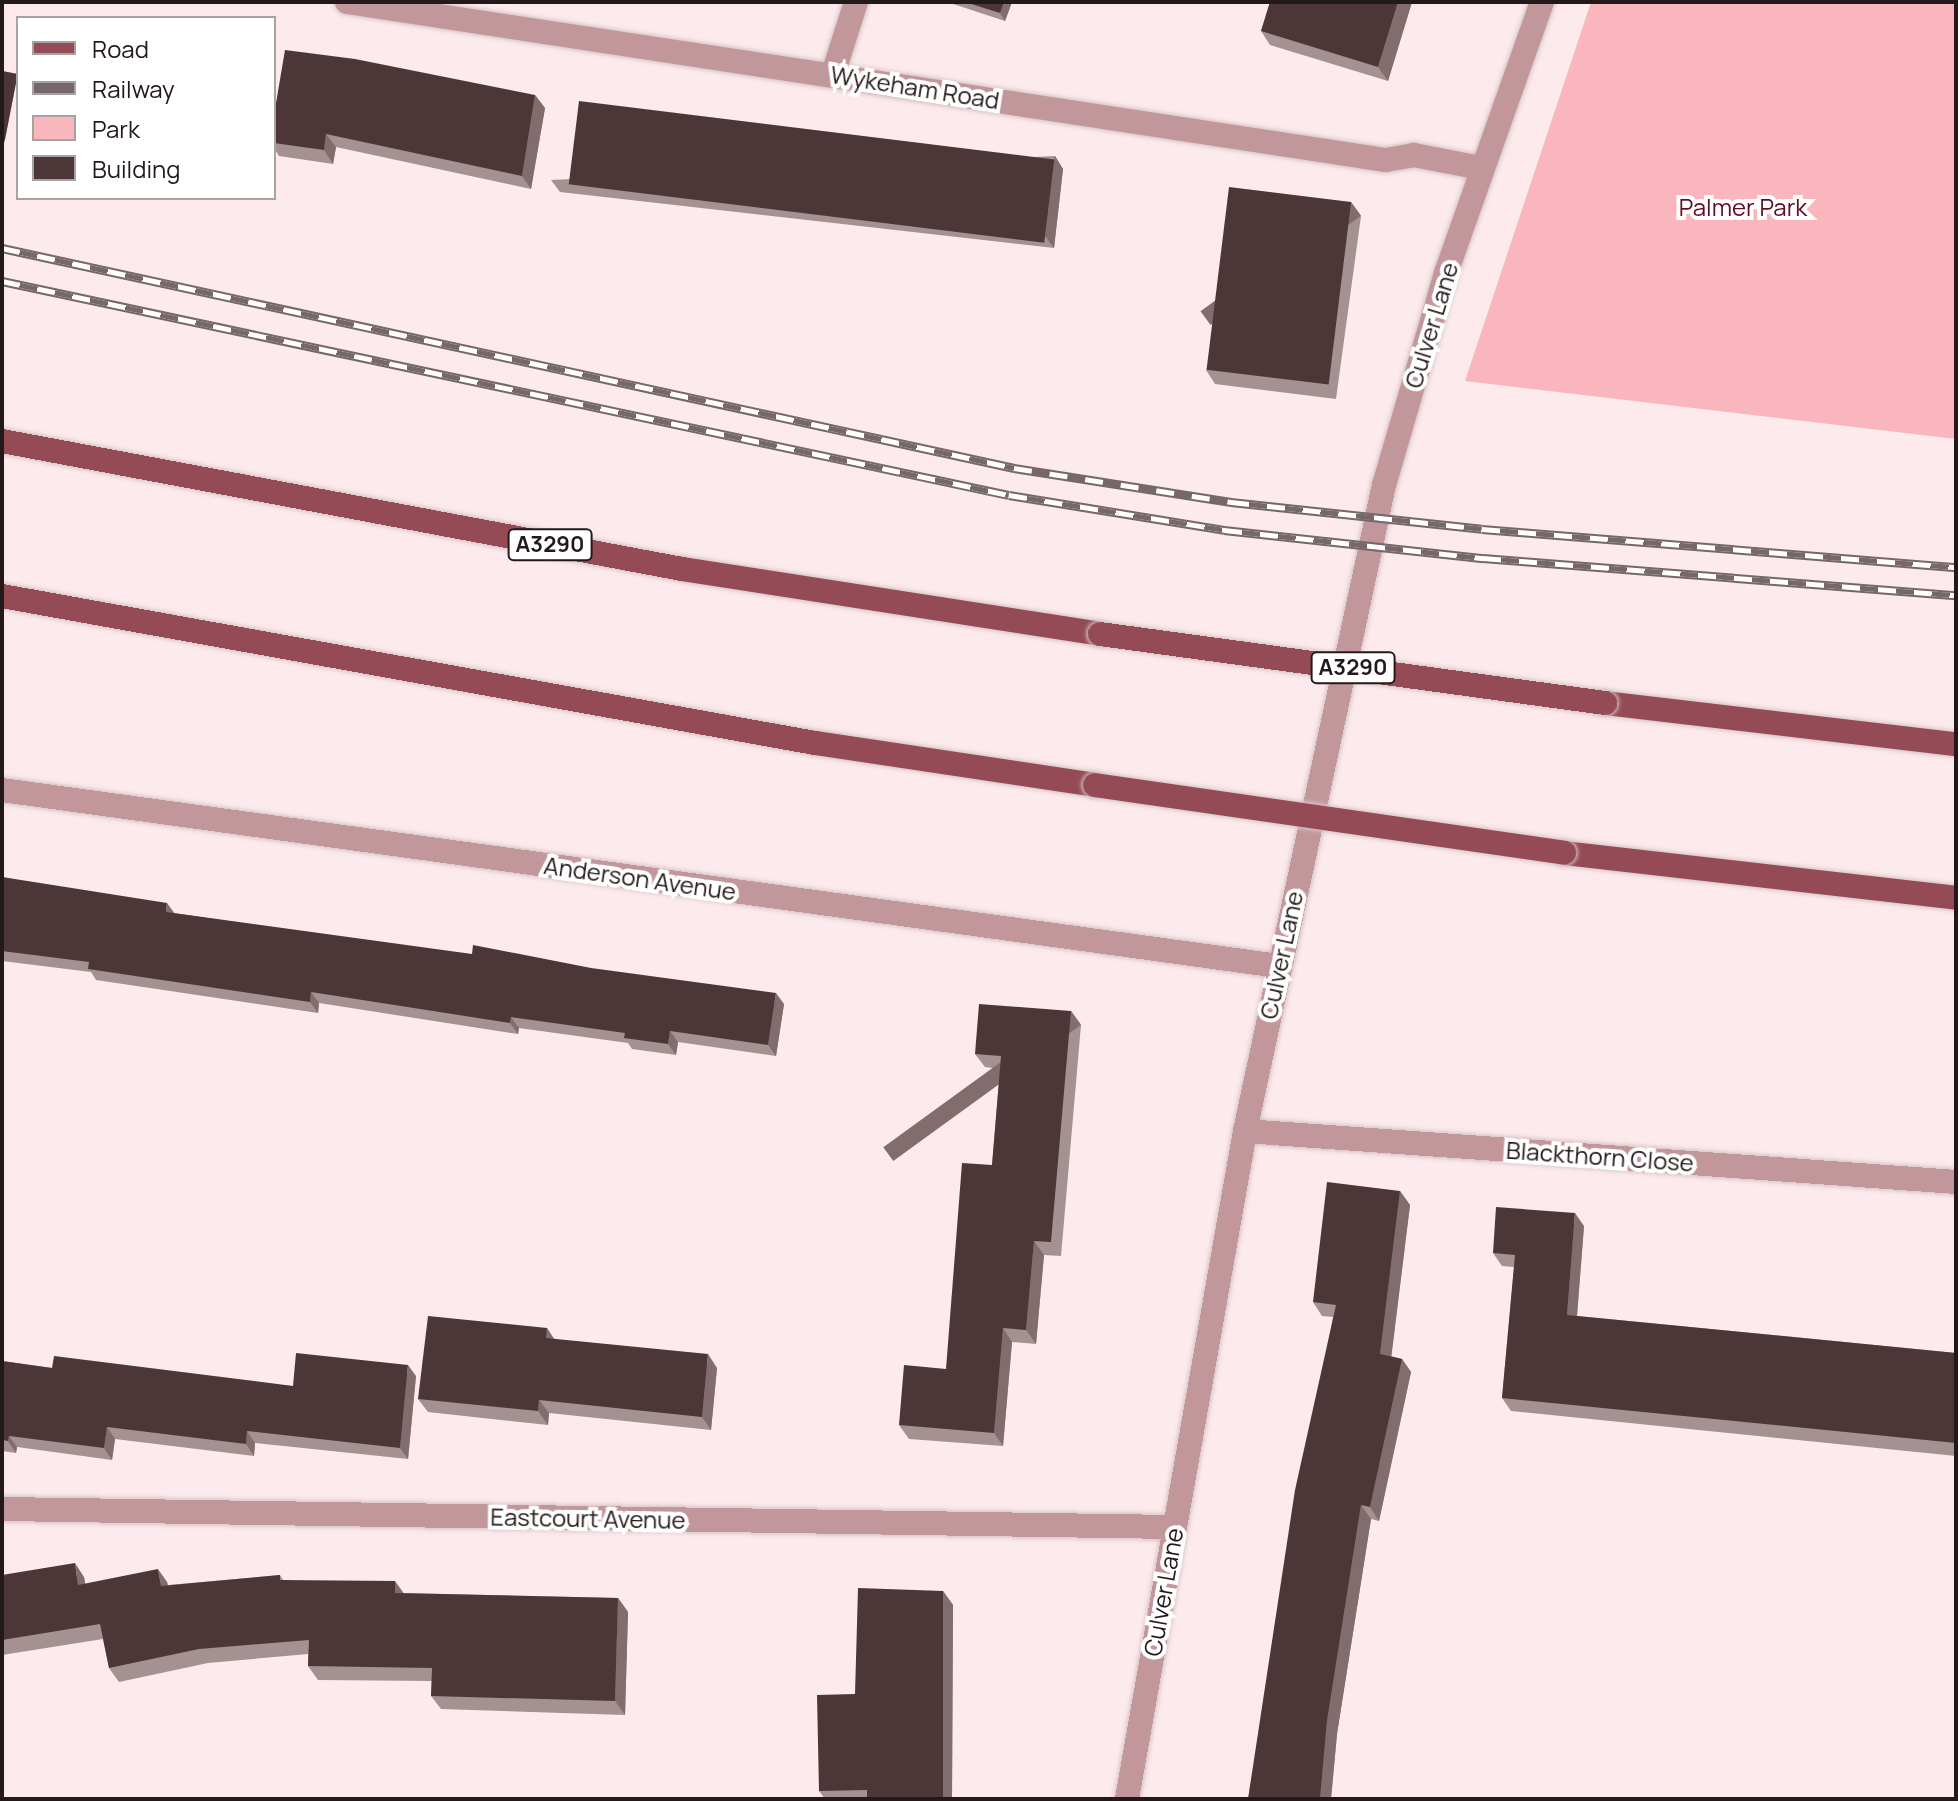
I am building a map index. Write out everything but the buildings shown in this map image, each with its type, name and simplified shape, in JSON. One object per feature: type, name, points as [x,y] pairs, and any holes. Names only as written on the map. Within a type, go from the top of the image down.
[{"type":"main road","name":"A3290","points":[[2,441],[682,569],[1100,634],[1605,703],[1956,744]]},
{"type":"main road","points":[[2,596],[815,743],[1564,853],[1956,898]]},
{"type":"street","name":"Wykeham Road","points":[[347,2],[1386,160],[1414,155],[1481,168]]},
{"type":"street","points":[[833,74],[856,2]]},
{"type":"street","name":"Culver Lane","points":[[1127,1799],[1245,1131],[1278,966],[1384,485],[1481,168],[1542,2]]},
{"type":"street","name":"Anderson Avenue","points":[[2,790],[1278,966]]},
{"type":"street","name":"Blackthorn Close","points":[[1245,1131],[1956,1182]]},
{"type":"street","name":"Eastcourt Avenue","points":[[2,1509],[1174,1527]]},
{"type":"green space","name":"Palmer Park","points":[[1591,2],[1956,2],[1956,439],[1465,381]]},
{"type":"railway","points":[[2,248],[1014,468],[1231,502],[1482,529],[1956,567]]},
{"type":"railway","points":[[2,281],[1009,495],[1224,530],[1483,558],[1956,595]]}]
